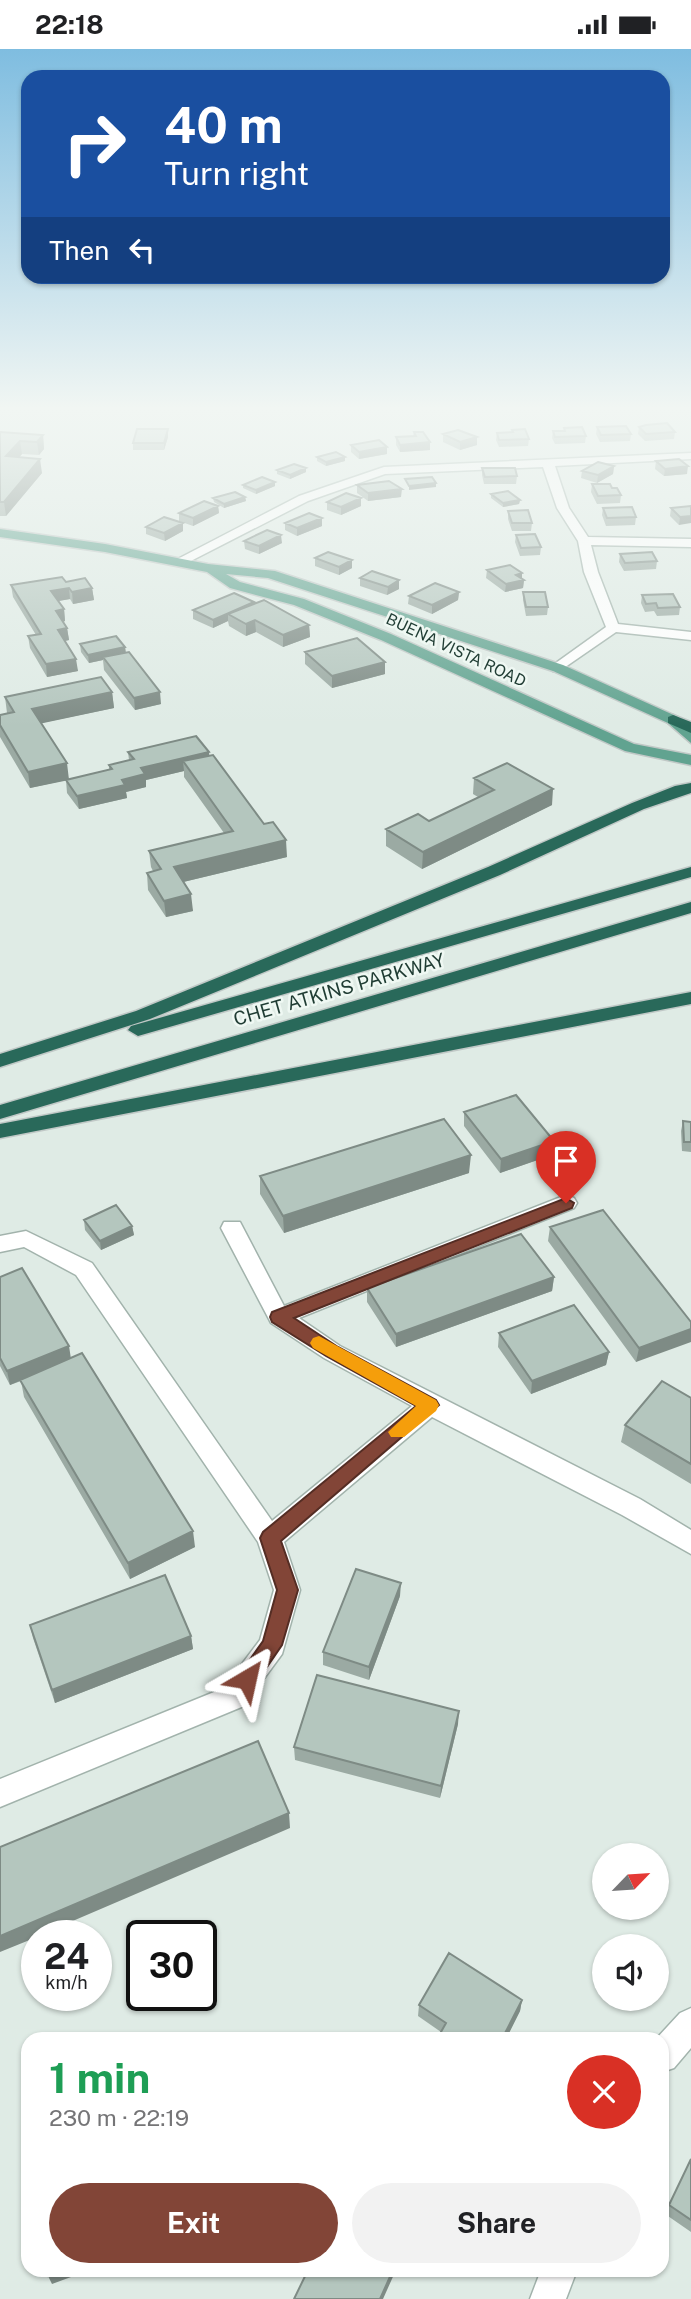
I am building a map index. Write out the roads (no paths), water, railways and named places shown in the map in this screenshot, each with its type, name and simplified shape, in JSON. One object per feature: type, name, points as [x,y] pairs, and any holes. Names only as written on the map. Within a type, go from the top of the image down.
[{"type":"highway","points":[[673,720],[691,728]]},
{"type":"highway","points":[[0,1061],[144,1015],[494,871],[681,789],[691,788]]},
{"type":"highway","name":"CHET ATKINS PARKWAY","points":[[0,1070],[691,872]]},
{"type":"highway","name":"CHET ATKINS PARKWAY","points":[[0,1112],[691,907]]},
{"type":"highway","points":[[0,1131],[691,998]]},
{"type":"main road","name":"BUENA VISTA ROAD","points":[[0,533],[105,548],[208,568],[270,574],[558,668],[673,720],[691,739]]},
{"type":"main road","name":"BUENA VISTA ROAD","points":[[208,568],[235,585],[299,602],[386,637],[631,748],[691,759]]},
{"type":"street","points":[[176,563],[273,516]]},
{"type":"street","points":[[569,516],[583,541],[591,572],[613,628]]},
{"type":"street","points":[[583,541],[691,543]]},
{"type":"street","points":[[558,668],[613,628],[691,636]]},
{"type":"street","points":[[279,1317],[566,1203]]},
{"type":"street","points":[[232,1228],[279,1317],[332,1352],[631,1507],[691,1543]]},
{"type":"street","points":[[0,1244],[26,1239],[84,1269],[270,1538],[288,1590],[272,1645],[234,1697],[0,1793]]},
{"type":"street","points":[[270,1538],[430,1405]]},
{"type":"street","points":[[669,2048],[691,2024]]},
{"type":"street","points":[[548,2299],[556,2277]]}]
